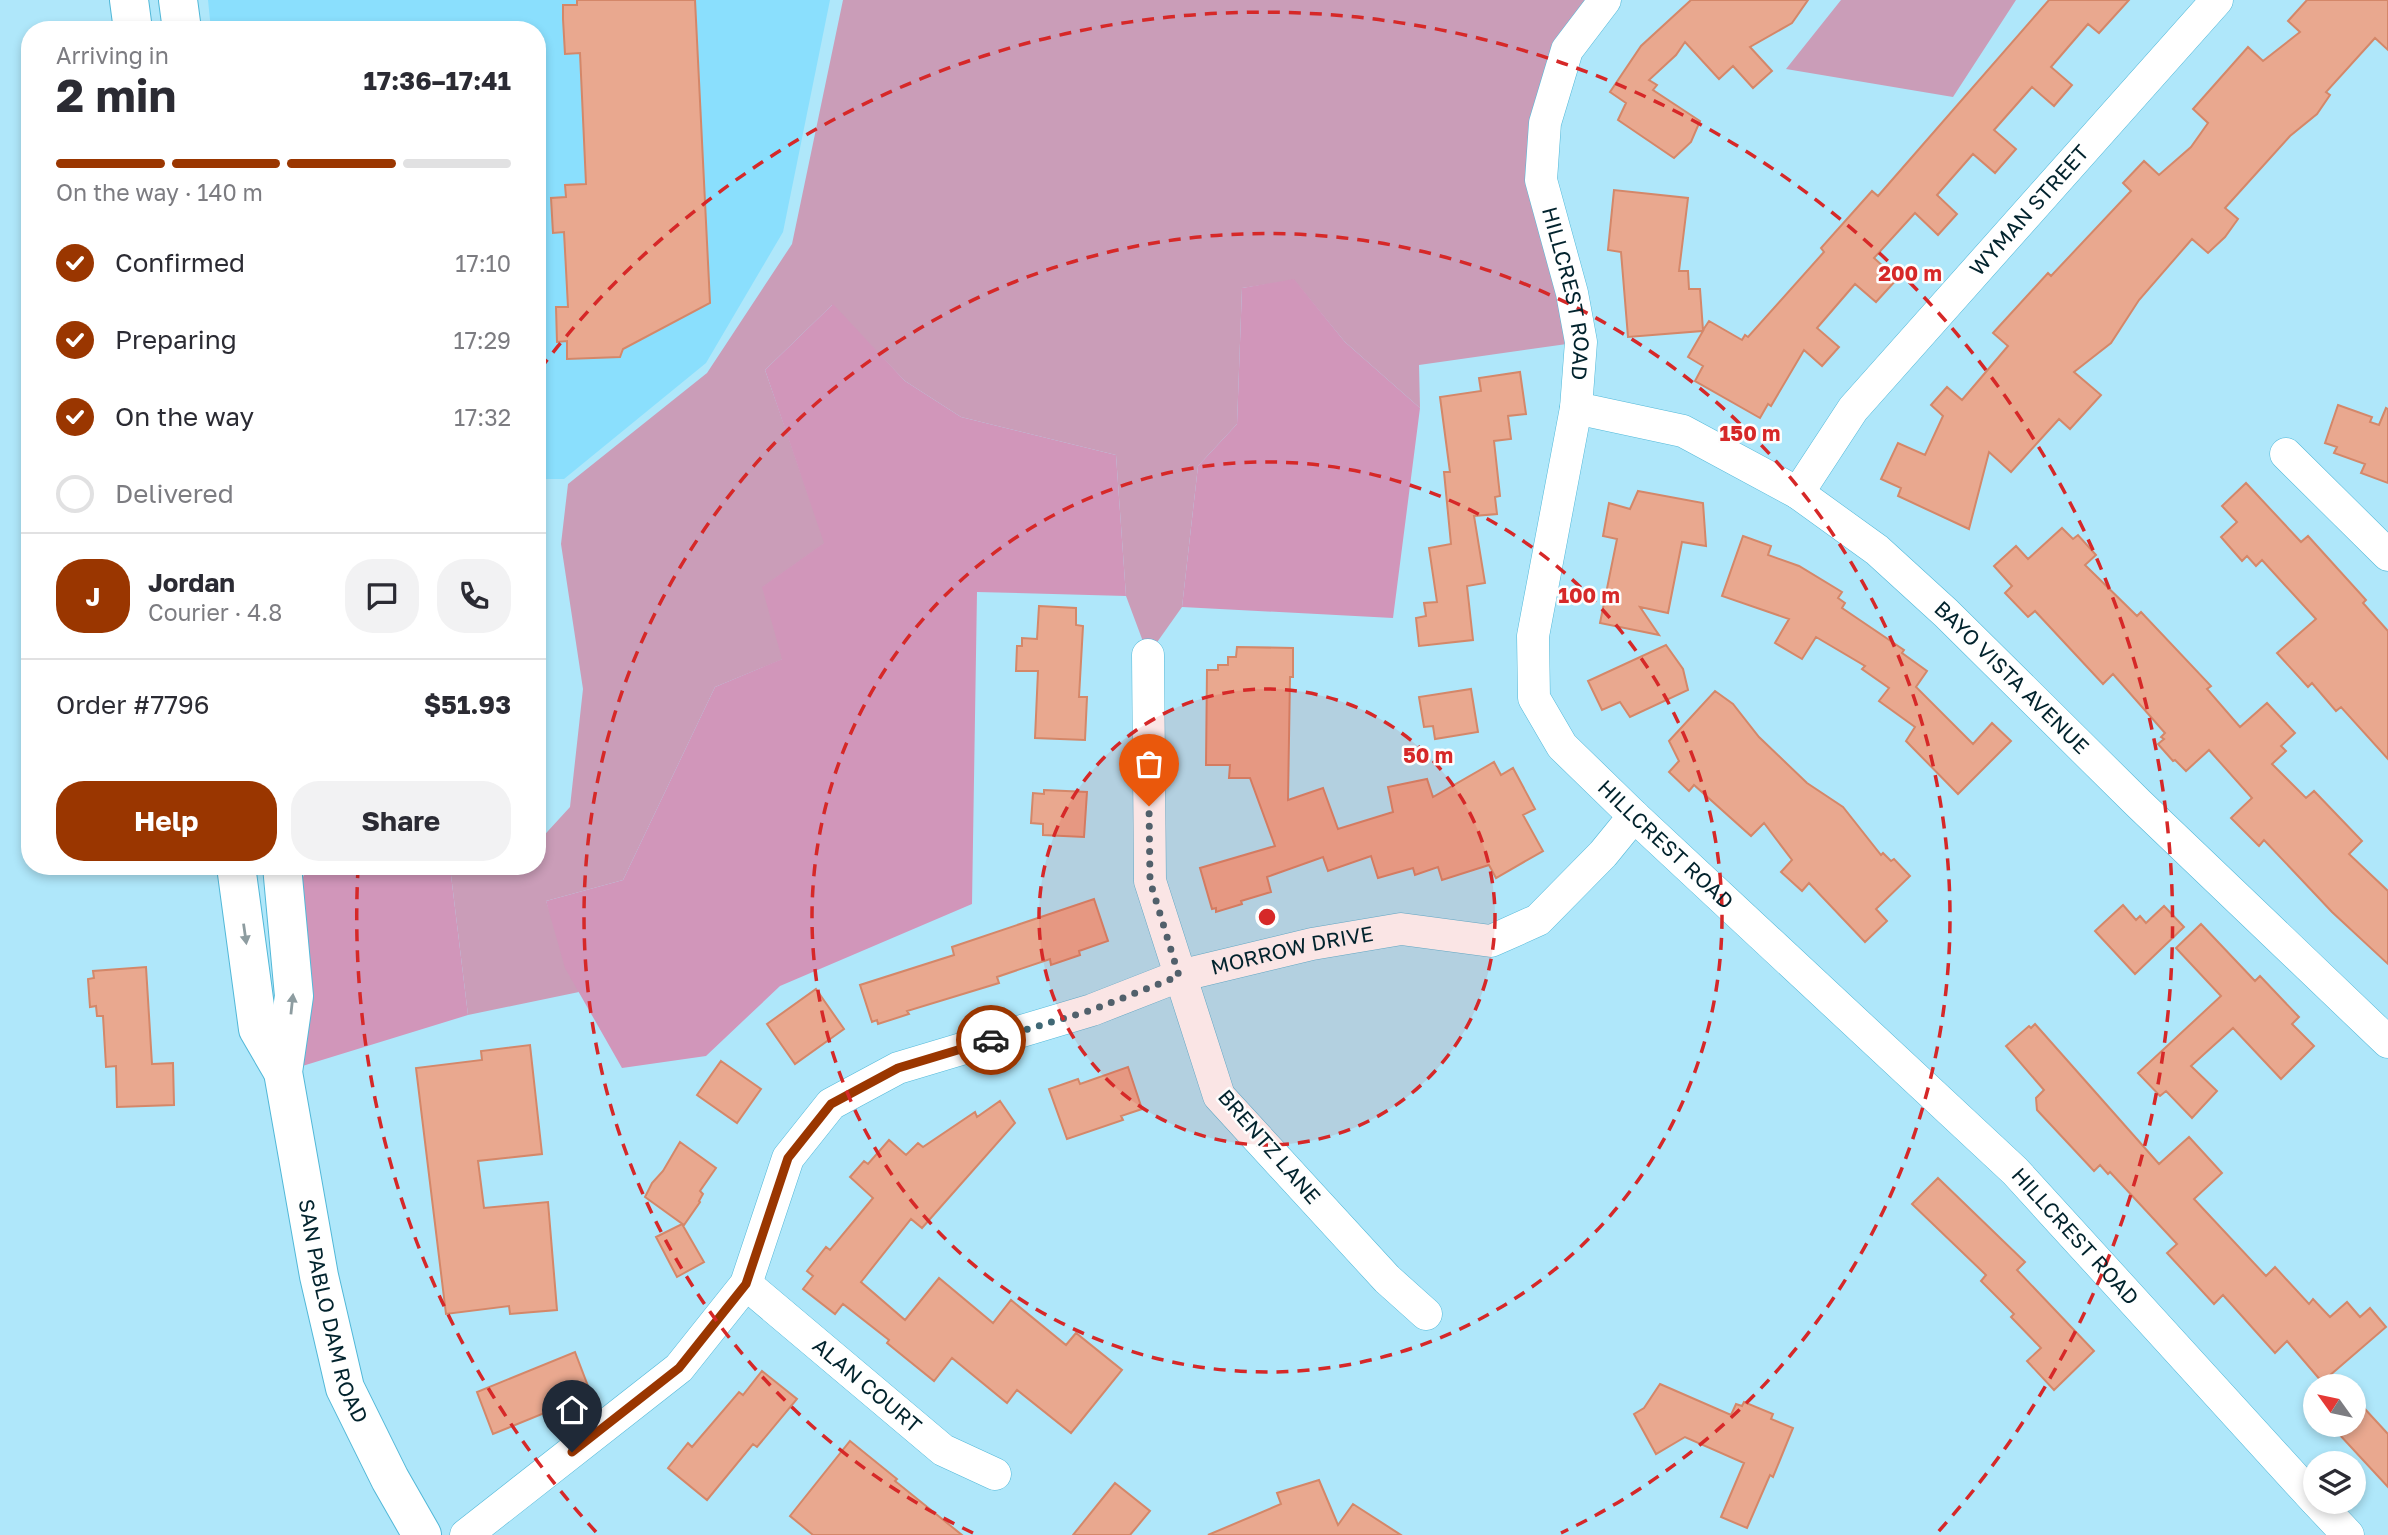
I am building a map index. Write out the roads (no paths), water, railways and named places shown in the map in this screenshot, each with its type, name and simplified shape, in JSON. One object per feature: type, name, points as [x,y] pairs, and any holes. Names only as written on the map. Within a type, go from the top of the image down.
[{"type":"main road","points":[[129,0],[132,21]]},
{"type":"main road","points":[[178,0],[181,21]]},
{"type":"main road","name":"SAN PABLO DAM ROAD","points":[[237,875],[258,1029],[283,1072]]},
{"type":"main road","name":"SAN PABLO DAM ROAD","points":[[283,875],[294,996],[283,1072],[319,1276],[345,1388],[390,1479],[422,1535]]},
{"type":"street","name":"HILLCREST ROAD","points":[[1605,0],[1567,50],[1545,123],[1541,180],[1572,293],[1581,342],[1576,408],[1533,636],[1534,698],[1562,746],[2015,1171],[2303,1487]]},
{"type":"street","name":"WYMAN STREET","points":[[1798,493],[1853,409],[2217,0]]},
{"type":"street","name":"BAYO VISTA AVENUE","points":[[1576,408],[1683,430],[1798,493],[1877,550],[1946,613],[2138,803],[2388,1042]]},
{"type":"street","points":[[2286,454],[2388,555]]},
{"type":"street","name":"BRENTZ LANE","points":[[1148,655],[1150,881],[1219,1096],[1387,1279],[1426,1314]]},
{"type":"street","name":"MORROW DRIVE","points":[[466,1535],[679,1368],[746,1284],[788,1158],[831,1104],[898,1068],[1092,1010],[1179,976],[1312,944],[1401,929],[1491,941],[1538,920],[1603,854],[1634,816]]},
{"type":"street","name":"ALAN COURT","points":[[746,1284],[943,1450],[995,1474]]},
{"type":"street","name":"HILLCREST ROAD","points":[[2328,1514],[2348,1535]]}]
